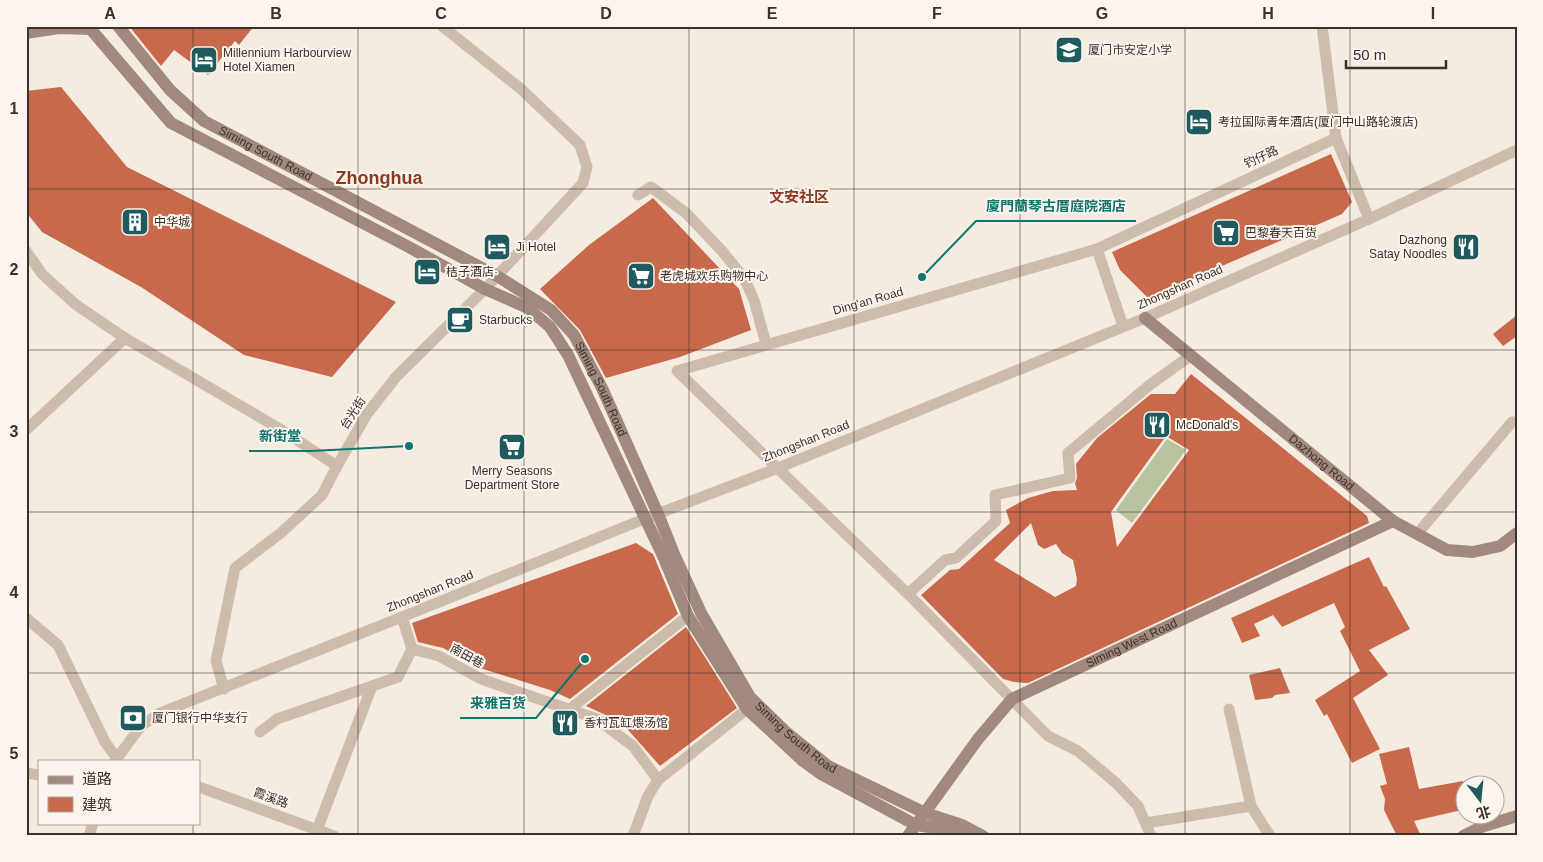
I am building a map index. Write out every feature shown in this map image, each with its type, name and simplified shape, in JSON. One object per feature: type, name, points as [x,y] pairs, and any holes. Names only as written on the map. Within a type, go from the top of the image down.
[{"type":"main road","name":"Siming South Road","points":[[118,26],[170,90],[204,121],[497,276],[551,310],[574,335],[602,388],[701,613],[750,697],[787,733],[828,766],[925,813],[962,824],[983,836]]},
{"type":"main road","points":[[26,33],[59,28],[89,28]]},
{"type":"main road","name":"Siming South Road","points":[[89,28],[172,123],[485,289],[528,308],[550,327],[568,355],[688,616],[747,709],[803,761],[820,774],[916,825],[950,830],[961,836]]},
{"type":"main road","name":"Dazhong Road","points":[[1145,318],[1393,521],[1447,550],[1473,552],[1500,546],[1517,533]]},
{"type":"main road","name":"Siming West Road","points":[[908,836],[978,739],[1012,699],[1393,521]]},
{"type":"main road","points":[[1463,836],[1481,827],[1517,816]]},
{"type":"street","name":"台光街","points":[[224,689],[216,661],[235,568],[282,532],[322,495],[367,414],[396,377],[485,289],[583,183],[587,167],[580,145],[521,89],[442,26]]},
{"type":"street","points":[[1322,26],[1336,138],[1369,219]]},
{"type":"street","name":"钓仔路","points":[[1097,249],[1336,138]]},
{"type":"street","name":"Zhongshan Road","points":[[119,760],[141,726],[160,714],[644,518],[778,468],[1145,318],[1369,219],[1517,150]]},
{"type":"street","points":[[638,194],[651,187],[686,213],[722,251],[744,278],[754,300],[766,344]]},
{"type":"street","points":[[1097,249],[1123,326]]},
{"type":"street","name":"Ding'an Road","points":[[778,468],[676,371],[1097,249]]},
{"type":"street","points":[[26,251],[42,274],[75,304],[125,338],[280,429],[337,466]]},
{"type":"street","points":[[26,430],[125,338]]},
{"type":"street","points":[[908,594],[945,560],[956,558],[996,521],[995,496],[1070,478],[1068,453],[1151,384],[1190,356]]},
{"type":"street","points":[[1418,533],[1512,422],[1517,422]]},
{"type":"street","points":[[778,468],[908,594],[1048,736],[1078,751],[1116,783],[1138,806],[1151,836]]},
{"type":"street","points":[[570,708],[688,616]]},
{"type":"street","points":[[260,732],[277,719],[398,677],[412,649],[402,617]]},
{"type":"street","points":[[26,618],[58,645],[105,742],[119,760]]},
{"type":"street","name":"南田巷","points":[[412,649],[439,656],[480,679],[570,708],[597,719],[633,746],[658,780]]},
{"type":"street","points":[[317,830],[372,686]]},
{"type":"street","points":[[633,836],[648,796],[658,780],[747,709]]},
{"type":"street","points":[[1229,709],[1251,806],[1270,836]]},
{"type":"street","name":"霞溪路","points":[[200,787],[334,836]]},
{"type":"street","points":[[1146,823],[1251,806]]},
{"type":"street","points":[[89,836],[93,824]]},
{"type":"green space","points":[[1167,439],[1186,450],[1132,523],[1116,510]]},
{"type":"building","name":"Millennium Harbourview Hotel Xiamen","points":[[129,26],[254,26],[239,45],[235,41],[208,75],[174,50],[161,66]]},
{"type":"building","name":"中华城","points":[[61,87],[127,167],[396,302],[332,377],[244,355],[141,287],[42,232],[26,212],[26,91]]},
{"type":"building","name":"巴黎春天百货","points":[[1331,154],[1352,202],[1342,214],[1148,298],[1120,270],[1112,252]]},
{"type":"building","name":"老虎城欢乐购物中心","points":[[653,198],[739,289],[751,330],[680,357],[606,378],[580,330],[540,289],[589,245]]},
{"type":"building","points":[[1517,315],[1517,336],[1503,346],[1493,334]]},
{"type":"building","points":[[1191,374],[1367,516],[1369,523],[1028,683],[1003,679],[921,595],[950,570],[959,569],[1010,523],[1006,510],[1028,498],[1053,491],[1077,490],[1075,483],[1077,478],[1076,464],[1097,438],[1151,394],[1175,394]],"holes":[[[1166,436],[1189,450],[1117,547],[1111,512]],[[1031,523],[1038,545],[1044,549],[1056,544],[1062,553],[1073,560],[1077,579],[1076,586],[1055,597],[994,560]]]},
{"type":"building","points":[[636,543],[653,554],[678,614],[570,699],[550,690],[483,669],[443,648],[418,642],[412,623]]},
{"type":"building","points":[[1369,557],[1384,587],[1386,586],[1410,629],[1369,650],[1388,675],[1353,698],[1380,749],[1352,763],[1327,714],[1324,716],[1315,700],[1360,671],[1340,631],[1345,627],[1334,603],[1282,627],[1273,615],[1254,624],[1260,636],[1242,643],[1231,618]]},
{"type":"building","points":[[686,627],[737,708],[660,766],[621,722],[586,706]]},
{"type":"building","points":[[1280,668],[1290,693],[1255,700],[1249,675]]},
{"type":"building","points":[[1409,747],[1419,789],[1456,782],[1456,811],[1414,821],[1421,836],[1397,836],[1384,810],[1385,799],[1380,786],[1387,784],[1379,754]]},
{"type":"place","name":"厦门市安定小学","points":[[1069,50]]},
{"type":"place","name":"Millennium Harbourview Hotel Xiamen","points":[[204,60]]},
{"type":"place","name":"考拉国际青年酒店(厦门中山路轮渡店)","points":[[1199,122]]},
{"type":"place","name":"中华城","points":[[135,222]]},
{"type":"place","name":"巴黎春天百货","points":[[1226,233]]},
{"type":"place","name":"Ji Hotel","points":[[497,247]]},
{"type":"place","name":"Dazhong Satay Noodles","points":[[1466,247]]},
{"type":"place","name":"桔子酒店·","points":[[427,272]]},
{"type":"place","name":"老虎城欢乐购物中心","points":[[641,276]]},
{"type":"place","name":"廈門蘭琴古厝庭院酒店","points":[[922,277]]},
{"type":"place","name":"Starbucks","points":[[460,320]]},
{"type":"place","name":"McDonald's","points":[[1157,425]]},
{"type":"place","name":"新街堂","points":[[409,446]]},
{"type":"place","name":"Merry Seasons Department Store","points":[[512,447]]},
{"type":"place","name":"来雅百货","points":[[585,659]]},
{"type":"place","name":"厦门银行中华支行","points":[[133,718]]},
{"type":"place","name":"香村瓦缸煨汤馆","points":[[565,723]]},
{"type":"district","name":"Zhonghua","points":[[379,178]]},
{"type":"district","name":"文安社区","points":[[799,197]]}]
